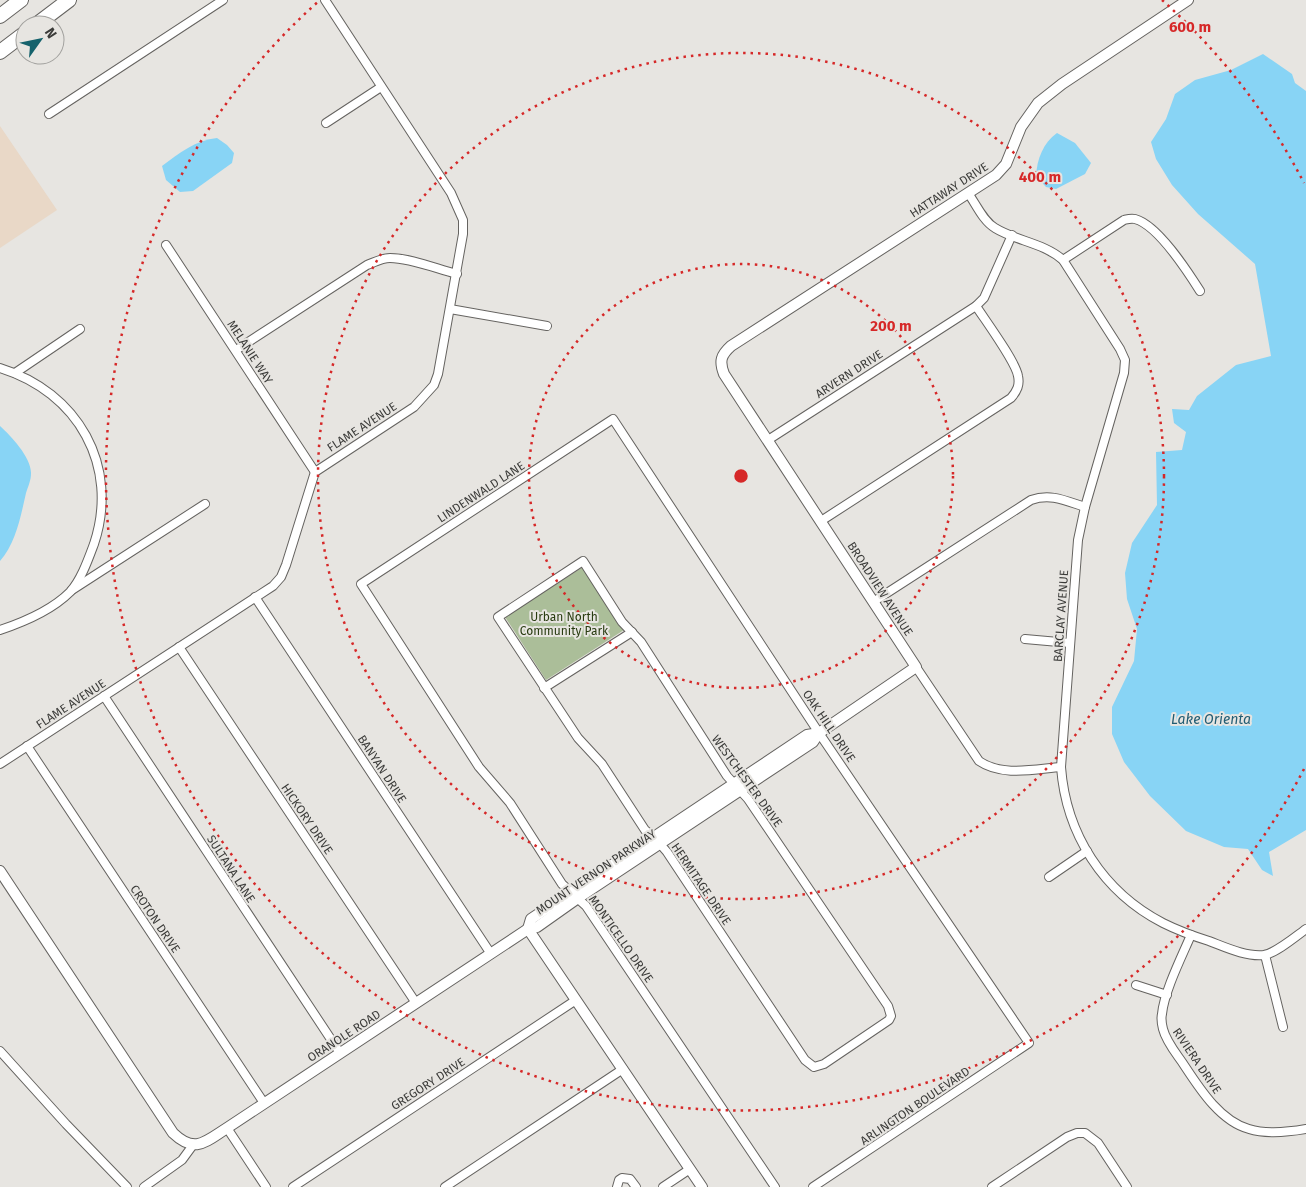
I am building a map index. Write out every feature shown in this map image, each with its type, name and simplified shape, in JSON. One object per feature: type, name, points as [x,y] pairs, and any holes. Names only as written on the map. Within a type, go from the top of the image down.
[{"type":"highway","points":[[0,16],[21,0]]},
{"type":"highway","points":[[49,15],[69,0]]},
{"type":"highway","points":[[0,52],[15,41]]},
{"type":"street","points":[[49,114],[223,0]]},
{"type":"street","name":"FLAME AVENUE","points":[[0,764],[273,586],[281,578],[286,566],[315,472],[414,407],[434,385],[438,374],[457,274],[463,234],[463,220],[451,193],[325,0]]},
{"type":"street","name":"HATTAWAY DRIVE","points":[[721,358],[731,346],[996,175],[1006,164],[1021,127],[1038,103],[1062,84],[1188,0]]},
{"type":"street","points":[[326,122],[381,87]]},
{"type":"street","name":"BARCLAY AVENUE","points":[[968,193],[987,221],[995,228],[1049,250],[1063,260],[1120,349],[1125,360],[1124,374],[1085,507],[1078,540],[1062,768],[1062,784],[1068,812],[1076,834],[1104,876],[1119,893],[1138,908],[1191,935],[1236,950],[1265,955]]},
{"type":"street","points":[[1063,260],[1124,220],[1133,218],[1142,222],[1159,237],[1178,258],[1200,291]]},
{"type":"street","name":"ARVERN DRIVE","points":[[768,440],[976,306],[984,298],[1012,235]]},
{"type":"street","name":"MELANIE WAY","points":[[166,245],[315,472]]},
{"type":"street","points":[[236,350],[367,265],[378,260],[400,259],[457,274]]},
{"type":"street","points":[[821,521],[1011,398],[1016,392],[1019,384],[1017,370],[976,306]]},
{"type":"street","points":[[450,309],[547,326]]},
{"type":"street","points":[[15,373],[80,329]]},
{"type":"street","name":"BROADVIEW AVENUE","points":[[721,358],[724,374],[979,761],[988,767],[1001,770],[1062,768]]},
{"type":"street","points":[[0,368],[15,373],[47,391],[63,404],[75,417],[87,436],[95,456],[102,502],[98,531],[90,556],[70,591]]},
{"type":"street","name":"LINDENWALD LANE","points":[[361,584],[613,419]]},
{"type":"street","name":"OAK HILL DRIVE","points":[[613,419],[819,733],[1029,1044]]},
{"type":"street","points":[[873,602],[1031,500],[1042,496],[1053,497],[1085,507]]},
{"type":"street","points":[[0,630],[37,614],[56,603],[70,591],[205,504]]},
{"type":"street","name":"WESTCHESTER DRIVE","points":[[498,617],[583,560],[622,622],[641,642],[727,776],[738,787],[888,1006],[891,1016],[886,1023],[824,1064],[814,1067]]},
{"type":"street","name":"MONTICELLO DRIVE","points":[[361,584],[479,767],[510,803],[562,884],[586,906],[775,1187]]},
{"type":"street","name":"BANYAN DRIVE","points":[[255,597],[491,954]]},
{"type":"street","name":"HERMITAGE DRIVE","points":[[498,617],[578,738],[606,770],[645,830],[657,840],[805,1060],[814,1067]]},
{"type":"street","points":[[544,688],[632,632]]},
{"type":"street","points":[[1025,639],[1070,643]]},
{"type":"street","name":"HICKORY DRIVE","points":[[179,647],[416,1003]]},
{"type":"street","name":"MOUNT VERNON PARKWAY","points":[[528,929],[531,919],[575,895],[738,787],[807,735],[819,733],[916,667]]},
{"type":"street","name":"SULTANA LANE","points":[[104,696],[340,1053]]},
{"type":"street","name":"CROTON DRIVE","points":[[27,746],[264,1103]]},
{"type":"street","points":[[1048,877],[1087,851]]},
{"type":"street","points":[[0,871],[173,1133],[182,1142],[193,1145],[182,1160],[144,1187]]},
{"type":"street","points":[[528,929],[702,1187]]},
{"type":"street","name":"ORANOLE ROAD","points":[[193,1145],[202,1143],[227,1128],[528,929]]},
{"type":"street","points":[[1283,1027],[1265,955],[1306,930]]},
{"type":"street","name":"RIVIERA DRIVE","points":[[1191,935],[1167,996],[1162,1014],[1162,1028],[1169,1043],[1202,1092],[1234,1122],[1248,1129],[1263,1131],[1306,1129]]},
{"type":"street","points":[[1136,985],[1167,996]]},
{"type":"street","name":"GREGORY DRIVE","points":[[293,1187],[576,1000]]},
{"type":"street","name":"ARLINGTON BOULEVARD","points":[[813,1187],[1029,1044]]},
{"type":"street","points":[[0,1052],[127,1187]]},
{"type":"street","points":[[445,1187],[623,1069]]},
{"type":"street","points":[[227,1128],[266,1187]]},
{"type":"street","points":[[992,1187],[1067,1137],[1077,1133],[1086,1133],[1098,1143],[1127,1187]]},
{"type":"street","points":[[663,1187],[690,1169]]},
{"type":"street","points":[[617,1187],[619,1180],[622,1178],[630,1179],[636,1187]]},
{"type":"street","points":[[1004,1179],[1009,1187]]},
{"type":"shaded area","points":[[0,126],[57,210],[0,248]]},
{"type":"green space","name":"Urban North Community Park","points":[[583,567],[624,630],[546,680],[505,617]]},
{"type":"water","name":"Lake Orienta","points":[[1263,54],[1292,74],[1295,83],[1306,91],[1306,830],[1269,852],[1273,876],[1262,870],[1248,849],[1224,847],[1186,831],[1150,796],[1124,762],[1112,734],[1112,707],[1134,661],[1137,629],[1127,599],[1125,573],[1132,543],[1157,505],[1156,452],[1182,450],[1186,432],[1174,423],[1172,409],[1189,410],[1197,396],[1236,365],[1271,356],[1255,264],[1198,214],[1172,185],[1156,159],[1151,142],[1166,119],[1175,94],[1195,80],[1231,70]]},
{"type":"water","points":[[1057,133],[1075,143],[1091,163],[1085,174],[1056,189],[1046,187],[1036,176],[1044,147]]},
{"type":"water","points":[[217,138],[234,153],[232,163],[193,191],[180,192],[166,180],[162,166],[195,144]]},
{"type":"water","points":[[0,426],[25,454],[31,474],[17,528],[6,554],[0,561]]}]
